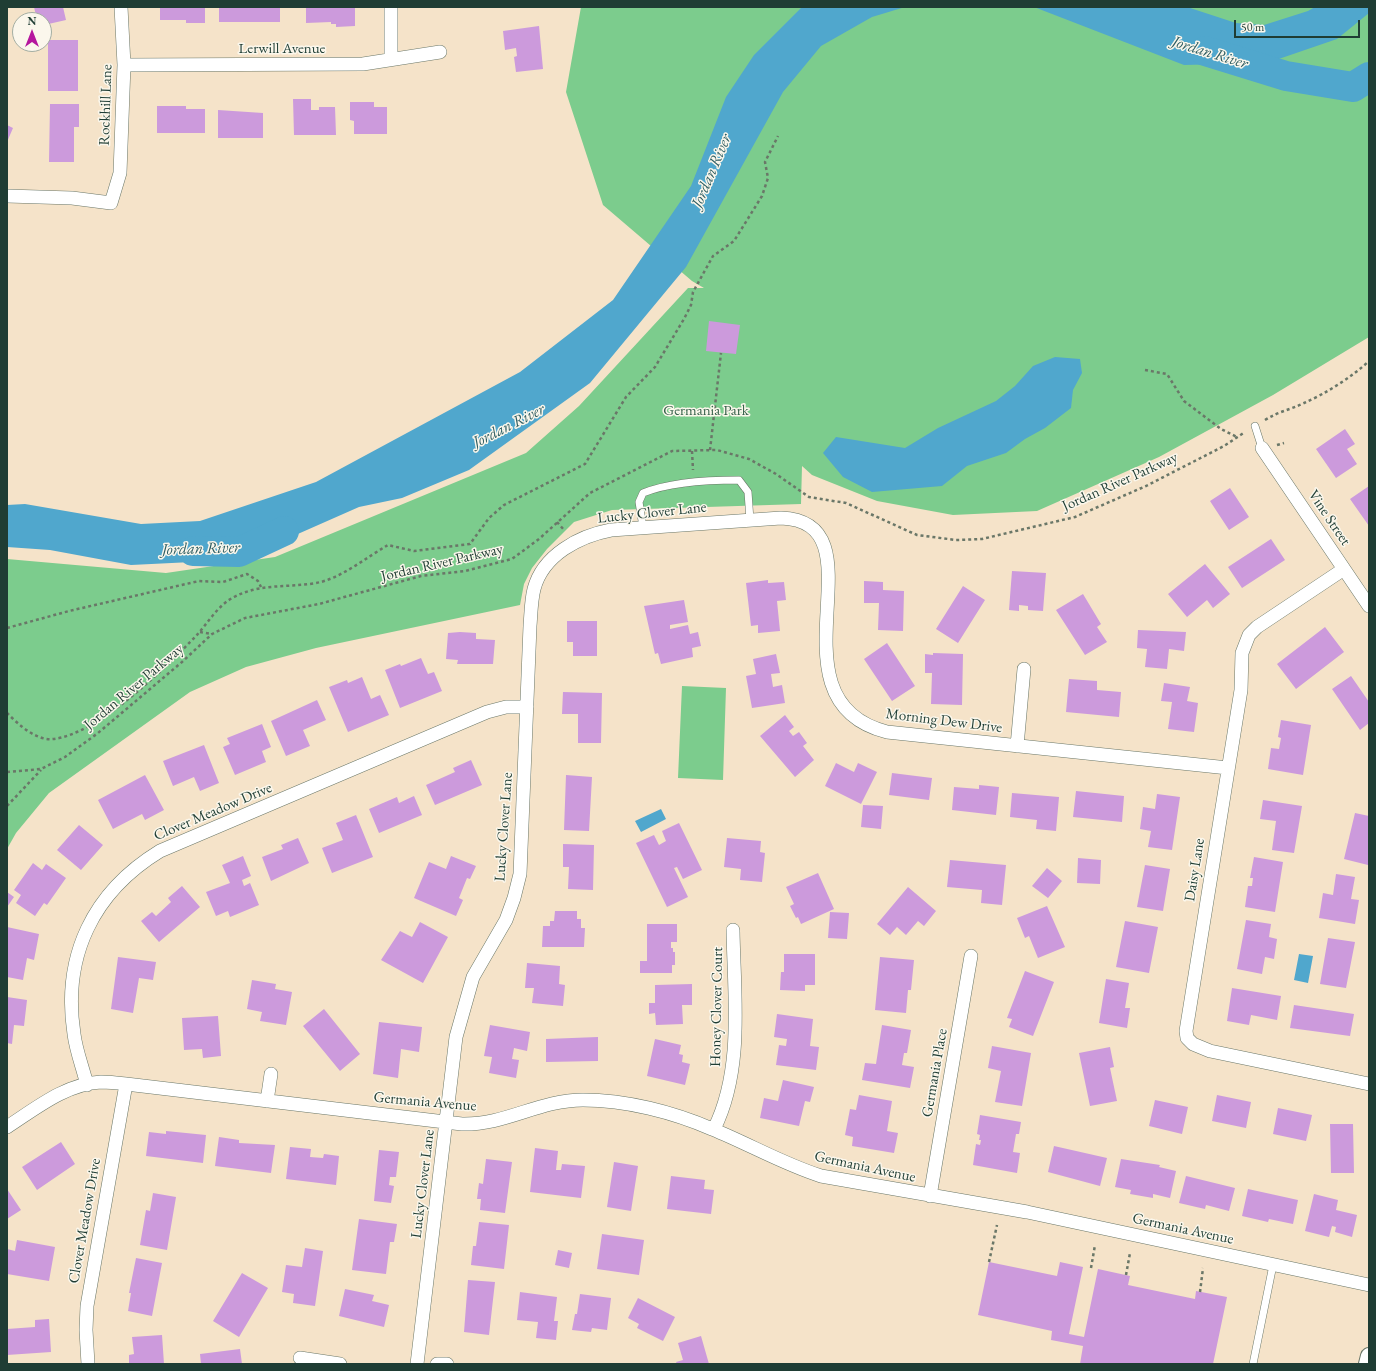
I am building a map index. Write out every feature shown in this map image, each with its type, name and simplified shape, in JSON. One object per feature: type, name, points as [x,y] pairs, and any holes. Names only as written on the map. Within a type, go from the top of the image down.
[{"type":"street","name":"Rockhill Lane","points":[[7,196],[72,198],[111,203],[120,173],[124,65],[121,7]]},
{"type":"street","points":[[391,7],[391,58]]},
{"type":"street","name":"Lerwill Avenue","points":[[124,65],[363,64],[391,58],[440,52]]},
{"type":"street","name":"Vine Street","points":[[1262,448],[1369,606]]},
{"type":"street","name":"Lucky Clover Lane","points":[[417,1364],[456,1037],[465,1000],[478,967],[506,920],[517,886],[522,844],[532,606],[534,589],[539,577],[554,557],[564,548],[586,536],[611,530],[781,518],[796,520]]},
{"type":"street","name":"Morning Dew Drive","points":[[796,520],[811,527],[817,533],[826,550],[828,569],[827,670],[833,691],[845,708],[869,726],[887,732],[1228,768]]},
{"type":"street","name":"Daisy Lane","points":[[1344,569],[1257,627],[1249,635],[1242,653],[1241,690],[1187,1014],[1187,1038],[1193,1044],[1210,1051],[1369,1084]]},
{"type":"street","points":[[1017,746],[1024,669]]},
{"type":"street","name":"Clover Meadow Drive","points":[[87,1084],[72,1023],[72,993],[75,965],[83,940],[94,914],[110,893],[133,870],[160,851],[487,712],[506,707],[527,707]]},
{"type":"street","name":"Honey Clover Court","points":[[714,1129],[725,1104],[733,1070],[733,930]]},
{"type":"street","name":"Germania Place","points":[[930,1196],[971,956]]},
{"type":"street","points":[[267,1101],[271,1074]]},
{"type":"street","name":"Germania Avenue","points":[[7,1127],[59,1095],[87,1084],[101,1082],[471,1124],[490,1122],[550,1103],[585,1100],[645,1108],[686,1118],[714,1129],[788,1164],[821,1176],[1027,1212],[1369,1285]]},
{"type":"street","name":"Clover Meadow Drive","points":[[88,1364],[86,1330],[87,1306],[126,1084]]},
{"type":"street","points":[[1367,1364],[1369,1356]]},
{"type":"street","points":[[300,1358],[340,1364]]},
{"type":"street","points":[[437,1364],[447,1364]]},
{"type":"lane","points":[[1254,426],[1262,448]]},
{"type":"lane","points":[[642,527],[639,502],[643,493],[658,487],[739,480],[748,492],[750,520]]},
{"type":"lane","points":[[1253,1364],[1273,1265]]},
{"type":"path","points":[[7,713],[18,724],[37,736],[53,739],[81,730],[107,715],[156,674],[199,632],[216,612],[233,597],[261,587],[317,582],[336,576],[388,545],[414,551],[470,544],[489,518],[504,505],[585,464],[626,397],[655,367],[684,319],[691,305],[693,292],[713,256],[734,241],[762,196],[768,178],[765,162],[778,136]]},
{"type":"path","points":[[710,450],[721,352]]},
{"type":"path","name":"Jordan River Parkway","points":[[7,772],[41,769],[65,757],[98,733],[182,662],[212,634],[245,618],[319,604],[421,576],[465,571],[512,559],[539,539],[590,493],[672,452],[718,450],[749,459],[776,474],[809,497],[846,503],[917,535],[956,540],[982,539],[1075,517],[1146,486],[1224,446],[1278,412],[1303,404],[1321,394],[1369,362]]},
{"type":"path","points":[[1145,370],[1167,374],[1184,401],[1221,429],[1237,437]]},
{"type":"path","points":[[692,451],[694,483]]},
{"type":"path","points":[[7,628],[69,611],[199,581],[223,582],[247,574],[258,581],[261,587]]},
{"type":"path","points":[[199,632],[212,634]]},
{"type":"path","points":[[7,806],[41,769]]},
{"type":"path","points":[[989,1262],[997,1225]]},
{"type":"path","points":[[1091,1268],[1095,1245]]},
{"type":"path","points":[[1126,1275],[1130,1253]]},
{"type":"path","points":[[1200,1292],[1203,1268]]},
{"type":"green space","name":"Germania Park","points":[[581,7],[1369,7],[1369,337],[1273,395],[1159,457],[1037,511],[953,515],[877,501],[812,475],[802,466],[801,504],[612,510],[574,522],[547,549],[532,568],[524,584],[520,605],[316,648],[246,667],[190,692],[49,793],[16,833],[7,849],[7,559],[166,573],[275,557],[526,453],[579,406],[688,288],[704,288],[692,281],[603,205],[566,92]]},
{"type":"green space","points":[[682,686],[726,688],[723,780],[678,778]]},
{"type":"water","points":[[802,7],[905,7],[872,17],[821,46],[783,92],[686,267],[590,383],[469,470],[402,498],[359,507],[291,537],[192,562],[131,565],[50,550],[7,547],[7,505],[25,504],[141,524],[200,521],[316,482],[520,372],[613,300],[691,186],[726,97],[754,55]]},
{"type":"water","points":[[1034,7],[1187,7],[1236,23],[1264,25],[1308,11],[1315,7],[1369,7],[1369,13],[1337,39],[1267,63],[1184,65]]},
{"type":"water","points":[[1055,357],[1080,359],[1082,373],[1073,390],[1071,408],[1045,428],[1025,439],[1006,453],[967,466],[942,486],[872,492],[843,477],[823,453],[836,437],[905,448],[938,428],[996,401],[1015,386],[1033,366]]},
{"type":"water","points":[[661,809],[666,819],[641,832],[635,821]]},
{"type":"water","points":[[1299,954],[1313,956],[1308,983],[1294,980]]},
{"type":"building","points":[[34,7],[63,7],[66,20],[52,23],[52,12],[35,12]]},
{"type":"building","points":[[160,7],[205,7],[205,23],[186,23],[186,20],[160,20]]},
{"type":"building","points":[[219,7],[280,7],[280,22],[219,22]]},
{"type":"building","points":[[306,7],[355,7],[355,26],[336,27],[336,24],[331,24],[331,22],[306,23]]},
{"type":"building","points":[[539,26],[543,69],[516,72],[514,57],[517,56],[516,48],[505,50],[503,31]]},
{"type":"building","points":[[52,40],[78,40],[78,91],[48,91],[48,52],[52,52]]},
{"type":"building","points":[[293,99],[311,99],[311,110],[319,110],[319,107],[335,107],[336,135],[294,135]]},
{"type":"building","points":[[350,102],[374,102],[374,107],[387,107],[387,134],[354,134],[354,121],[350,120]]},
{"type":"building","points":[[50,104],[79,104],[79,127],[74,127],[74,162],[49,162]]},
{"type":"building","points":[[157,106],[186,106],[186,109],[205,109],[205,133],[157,133]]},
{"type":"building","points":[[218,110],[263,113],[263,138],[218,138]]},
{"type":"building","points":[[7,125],[13,128],[7,142]]},
{"type":"building","points":[[709,321],[740,325],[736,354],[706,351]]},
{"type":"building","points":[[1345,429],[1355,444],[1347,449],[1357,464],[1336,478],[1316,449]]},
{"type":"building","points":[[1369,486],[1369,526],[1350,499]]},
{"type":"building","points":[[1230,488],[1249,517],[1229,530],[1210,501]]},
{"type":"building","points":[[1271,539],[1285,560],[1242,588],[1228,567]]},
{"type":"building","points":[[1205,564],[1230,594],[1213,608],[1207,600],[1187,617],[1168,594]]},
{"type":"building","points":[[1012,571],[1046,573],[1043,611],[1028,610],[1028,606],[1019,605],[1019,611],[1009,610]]},
{"type":"building","points":[[768,580],[768,583],[784,582],[786,600],[777,601],[780,631],[758,633],[758,625],[751,626],[746,583]]},
{"type":"building","points":[[864,581],[883,582],[883,590],[904,591],[903,631],[878,630],[879,603],[864,603]]},
{"type":"building","points":[[963,586],[985,600],[958,643],[936,629]]},
{"type":"building","points":[[1083,594],[1101,624],[1097,627],[1107,642],[1085,655],[1056,610]]},
{"type":"building","points":[[684,600],[688,622],[670,625],[670,629],[688,625],[690,634],[698,632],[701,646],[692,648],[693,657],[661,664],[658,653],[655,654],[644,606]]},
{"type":"building","points":[[567,621],[597,621],[597,656],[573,656],[573,642],[567,642]]},
{"type":"building","points":[[1325,627],[1344,652],[1296,689],[1277,664]]},
{"type":"building","points":[[1138,630],[1186,632],[1184,651],[1169,649],[1167,669],[1145,667],[1147,649],[1137,648]]},
{"type":"building","points":[[448,633],[476,633],[476,639],[495,640],[493,664],[457,664],[458,660],[446,659]]},
{"type":"building","points":[[887,643],[915,686],[892,701],[864,659]]},
{"type":"building","points":[[933,653],[963,654],[962,705],[931,704],[932,673],[925,673],[925,654],[933,655]]},
{"type":"building","points":[[776,654],[780,673],[771,674],[773,687],[782,685],[785,703],[752,708],[746,676],[756,674],[753,659]]},
{"type":"building","points":[[421,658],[428,674],[434,672],[442,691],[400,708],[385,670],[400,664],[401,666]]},
{"type":"building","points":[[1351,676],[1369,702],[1369,723],[1360,730],[1332,689]]},
{"type":"building","points":[[362,677],[371,699],[380,695],[389,715],[348,732],[329,687],[347,680],[348,683]]},
{"type":"building","points":[[1069,679],[1097,681],[1097,690],[1121,692],[1119,717],[1066,712]]},
{"type":"building","points":[[1164,683],[1190,687],[1187,701],[1198,703],[1194,732],[1168,729],[1172,702],[1161,701]]},
{"type":"building","points":[[563,692],[602,693],[601,743],[578,743],[578,714],[562,714]]},
{"type":"building","points":[[317,700],[326,720],[303,730],[310,746],[286,756],[271,721]]},
{"type":"building","points":[[785,715],[794,727],[789,731],[793,736],[799,732],[807,743],[803,746],[814,760],[795,777],[760,736]]},
{"type":"building","points":[[1281,720],[1311,725],[1303,775],[1268,769],[1271,748],[1279,749],[1281,738],[1278,737]]},
{"type":"building","points":[[262,724],[271,747],[262,751],[266,762],[235,775],[223,747],[230,744],[227,738]]},
{"type":"building","points":[[204,745],[219,783],[200,791],[194,777],[173,786],[163,761]]},
{"type":"building","points":[[471,760],[482,785],[435,805],[426,785],[455,772],[453,768]]},
{"type":"building","points":[[836,763],[854,772],[858,763],[877,772],[861,804],[825,786]]},
{"type":"building","points":[[892,773],[932,778],[929,800],[889,795]]},
{"type":"building","points":[[145,775],[164,810],[145,820],[142,814],[113,829],[98,800]]},
{"type":"building","points":[[566,775],[592,777],[589,831],[564,830]]},
{"type":"building","points":[[979,785],[999,787],[996,815],[952,810],[954,787],[979,789]]},
{"type":"building","points":[[1076,791],[1124,796],[1122,822],[1073,817]]},
{"type":"building","points":[[1012,793],[1059,797],[1056,831],[1036,829],[1037,820],[1010,817]]},
{"type":"building","points":[[1157,794],[1180,797],[1172,850],[1148,847],[1151,831],[1140,829],[1143,807],[1155,809]]},
{"type":"building","points":[[414,796],[422,815],[379,833],[369,809],[397,797],[399,803]]},
{"type":"building","points":[[1263,800],[1302,806],[1294,853],[1272,850],[1276,821],[1260,819]]},
{"type":"building","points":[[863,805],[883,806],[881,829],[861,827]]},
{"type":"building","points":[[1355,813],[1369,816],[1368,865],[1344,859]]},
{"type":"building","points":[[356,815],[373,857],[332,873],[322,848],[343,840],[336,823]]},
{"type":"building","points":[[679,823],[702,870],[683,879],[677,867],[674,868],[688,897],[667,907],[636,843],[654,835],[659,845],[666,841],[662,831]]},
{"type":"building","points":[[79,825],[103,845],[81,870],[57,850]]},
{"type":"building","points":[[298,838],[309,863],[271,881],[262,857],[283,849],[281,845]]},
{"type":"building","points":[[727,838],[761,841],[760,852],[765,853],[762,882],[740,880],[741,869],[724,867]]},
{"type":"building","points":[[563,844],[594,845],[593,890],[568,889],[569,867],[563,867]]},
{"type":"building","points":[[243,856],[251,876],[242,880],[244,886],[250,883],[259,905],[230,917],[228,911],[216,916],[206,892],[230,883],[222,865]]},
{"type":"building","points":[[451,856],[476,866],[470,879],[467,878],[459,898],[463,900],[456,916],[414,898],[429,862],[446,869]]},
{"type":"building","points":[[1254,857],[1283,862],[1275,912],[1245,907],[1248,886],[1252,886],[1253,878],[1250,878]]},
{"type":"building","points":[[1078,858],[1101,860],[1100,884],[1077,883]]},
{"type":"building","points":[[950,860],[1006,865],[1002,905],[981,903],[982,890],[947,887]]},
{"type":"building","points":[[33,863],[42,870],[46,864],[66,878],[47,905],[44,903],[35,916],[16,903],[21,895],[14,890]]},
{"type":"building","points":[[1145,865],[1170,869],[1163,911],[1137,907]]},
{"type":"building","points":[[1047,868],[1062,881],[1048,898],[1032,886]]},
{"type":"building","points":[[818,873],[834,909],[801,924],[790,906],[794,904],[786,887]]},
{"type":"building","points":[[1336,874],[1355,877],[1351,899],[1359,900],[1355,924],[1319,918],[1323,893],[1333,895]]},
{"type":"building","points":[[182,886],[200,907],[159,942],[141,921],[152,912],[156,916],[171,902],[168,898]]},
{"type":"building","points":[[908,887],[936,911],[924,926],[918,921],[906,935],[897,927],[890,935],[877,924]]},
{"type":"building","points":[[7,892],[14,897],[7,907]]},
{"type":"building","points":[[1047,906],[1065,947],[1038,958],[1029,936],[1025,938],[1017,918]]},
{"type":"building","points":[[555,911],[577,911],[577,919],[581,919],[581,928],[585,928],[584,947],[542,947],[543,926],[550,926],[550,921],[554,921]]},
{"type":"building","points":[[830,912],[849,913],[847,939],[828,938]]},
{"type":"building","points":[[1246,920],[1271,924],[1269,937],[1277,939],[1274,959],[1265,957],[1262,974],[1237,969]]},
{"type":"building","points":[[1125,921],[1158,927],[1149,973],[1116,967]]},
{"type":"building","points":[[420,922],[448,937],[423,983],[381,960],[400,931],[412,937]]},
{"type":"building","points":[[647,924],[677,924],[677,942],[671,942],[671,948],[673,948],[673,952],[675,952],[675,965],[672,965],[672,973],[640,973],[640,961],[647,961]]},
{"type":"building","points":[[7,927],[39,934],[34,960],[27,958],[23,980],[7,977]]},
{"type":"building","points":[[1328,938],[1355,942],[1346,988],[1320,984]]},
{"type":"building","points":[[784,954],[815,954],[815,985],[805,985],[805,991],[780,990],[781,972],[784,972]]},
{"type":"building","points":[[118,957],[156,962],[153,980],[139,978],[133,1013],[111,1009]]},
{"type":"building","points":[[880,957],[914,960],[911,990],[908,990],[906,1013],[875,1010]]},
{"type":"building","points":[[527,963],[560,966],[559,984],[565,985],[563,1006],[532,1003],[534,988],[525,988]]},
{"type":"building","points":[[1025,971],[1054,982],[1033,1036],[1009,1027],[1012,1019],[1007,1018]]},
{"type":"building","points":[[1106,979],[1129,983],[1125,1008],[1130,1008],[1127,1028],[1099,1023]]},
{"type":"building","points":[[252,980],[276,984],[275,989],[292,992],[286,1025],[260,1021],[262,1012],[247,1009]]},
{"type":"building","points":[[692,984],[692,1005],[682,1005],[683,1024],[656,1025],[655,1013],[649,1014],[649,1003],[655,1003],[655,985]]},
{"type":"building","points":[[1232,988],[1281,996],[1277,1020],[1251,1015],[1249,1025],[1227,1021]]},
{"type":"building","points":[[7,997],[27,1000],[24,1026],[14,1025],[12,1044],[7,1043]]},
{"type":"building","points":[[1294,1005],[1354,1014],[1350,1036],[1290,1028]]},
{"type":"building","points":[[324,1009],[360,1054],[340,1071],[303,1026]]},
{"type":"building","points":[[777,1014],[813,1019],[810,1046],[819,1047],[816,1070],[776,1065],[779,1045],[786,1046],[787,1039],[774,1037]]},
{"type":"building","points":[[218,1016],[221,1056],[203,1058],[202,1049],[184,1050],[182,1018]]},
{"type":"building","points":[[379,1022],[422,1027],[419,1052],[401,1049],[398,1078],[373,1074]]},
{"type":"building","points":[[490,1025],[530,1032],[527,1051],[514,1048],[512,1059],[519,1060],[516,1078],[489,1073],[492,1057],[484,1056]]},
{"type":"building","points":[[882,1025],[911,1030],[907,1053],[904,1053],[902,1065],[914,1067],[910,1088],[862,1080],[865,1063],[876,1064]]},
{"type":"building","points":[[598,1037],[598,1061],[546,1062],[546,1039]]},
{"type":"building","points":[[655,1039],[681,1045],[679,1054],[683,1055],[682,1062],[690,1064],[685,1085],[647,1076]]},
{"type":"building","points":[[992,1046],[1031,1053],[1022,1106],[995,1102],[1001,1071],[988,1068]]},
{"type":"building","points":[[1110,1047],[1114,1067],[1110,1068],[1117,1101],[1090,1106],[1079,1053]]},
{"type":"building","points":[[783,1080],[814,1087],[810,1102],[805,1101],[799,1126],[760,1118],[764,1098],[778,1101]]},
{"type":"building","points":[[859,1095],[892,1101],[887,1131],[898,1133],[894,1153],[852,1146],[853,1137],[845,1135],[850,1109],[856,1110]]},
{"type":"building","points":[[1217,1095],[1251,1102],[1246,1128],[1212,1121]]},
{"type":"building","points":[[1155,1100],[1188,1107],[1182,1134],[1149,1126]]},
{"type":"building","points":[[1278,1108],[1312,1115],[1306,1141],[1273,1134]]},
{"type":"building","points":[[980,1115],[1021,1122],[1019,1134],[1016,1134],[1013,1152],[1020,1153],[1017,1173],[973,1165],[976,1144],[980,1145],[981,1140],[979,1140],[980,1135],[977,1134]]},
{"type":"building","points":[[1330,1124],[1353,1124],[1354,1173],[1331,1173]]},
{"type":"building","points":[[166,1131],[206,1135],[203,1163],[146,1156],[149,1132],[166,1134]]},
{"type":"building","points":[[219,1137],[239,1140],[239,1143],[275,1145],[271,1173],[215,1166]]},
{"type":"building","points":[[61,1142],[75,1164],[37,1190],[22,1167]]},
{"type":"building","points":[[1054,1146],[1107,1158],[1100,1186],[1048,1172]]},
{"type":"building","points":[[290,1147],[311,1149],[310,1157],[323,1158],[324,1154],[339,1156],[336,1185],[286,1179]]},
{"type":"building","points":[[535,1148],[558,1151],[556,1170],[561,1170],[562,1164],[585,1166],[581,1198],[530,1192]]},
{"type":"building","points":[[379,1150],[399,1152],[396,1177],[390,1177],[389,1185],[394,1186],[391,1203],[374,1201]]},
{"type":"building","points":[[486,1159],[512,1162],[505,1213],[480,1210],[481,1199],[477,1199],[479,1183],[483,1184]]},
{"type":"building","points":[[1121,1159],[1160,1165],[1159,1167],[1176,1171],[1170,1198],[1153,1194],[1153,1198],[1130,1194],[1131,1190],[1115,1187]]},
{"type":"building","points":[[614,1162],[638,1166],[631,1211],[607,1207]]},
{"type":"building","points":[[671,1176],[705,1180],[704,1189],[714,1190],[711,1214],[667,1209]]},
{"type":"building","points":[[1186,1176],[1235,1188],[1229,1211],[1206,1205],[1205,1209],[1179,1203]]},
{"type":"building","points":[[7,1189],[21,1210],[7,1219]]},
{"type":"building","points":[[1248,1189],[1298,1200],[1293,1224],[1269,1219],[1268,1222],[1242,1216]]},
{"type":"building","points":[[153,1193],[176,1197],[167,1250],[140,1245],[146,1210],[150,1211]]},
{"type":"building","points":[[1314,1194],[1338,1200],[1336,1210],[1357,1215],[1352,1237],[1335,1232],[1336,1227],[1332,1226],[1329,1237],[1305,1231]]},
{"type":"building","points":[[359,1219],[397,1224],[394,1242],[390,1242],[386,1274],[352,1270]]},
{"type":"building","points":[[479,1222],[509,1225],[504,1269],[471,1265],[473,1246],[476,1246]]},
{"type":"building","points":[[602,1234],[644,1240],[639,1275],[597,1269]]},
{"type":"building","points":[[17,1240],[55,1247],[49,1281],[7,1274],[7,1249],[15,1251]]},
{"type":"building","points":[[305,1248],[323,1251],[315,1306],[293,1303],[294,1294],[282,1292],[286,1265],[302,1267]]},
{"type":"building","points":[[558,1250],[572,1253],[569,1268],[555,1265]]},
{"type":"building","points":[[136,1258],[162,1263],[152,1316],[128,1311],[131,1293],[129,1293]]},
{"type":"building","points":[[989,1262],[1057,1276],[1060,1262],[1083,1267],[1069,1334],[1084,1337],[1098,1269],[1130,1276],[1128,1285],[1195,1299],[1196,1291],[1227,1297],[1213,1364],[1080,1364],[1083,1346],[1051,1340],[1052,1331],[978,1315]]},
{"type":"building","points":[[242,1273],[268,1288],[239,1337],[213,1321]]},
{"type":"building","points":[[468,1280],[495,1282],[489,1335],[464,1332]]},
{"type":"building","points":[[345,1289],[374,1295],[372,1301],[389,1305],[384,1327],[339,1316]]},
{"type":"building","points":[[520,1292],[557,1297],[554,1321],[558,1321],[556,1340],[536,1338],[538,1322],[517,1320]]},
{"type":"building","points":[[580,1294],[611,1298],[607,1330],[592,1328],[591,1332],[572,1330],[575,1314],[577,1314]]},
{"type":"building","points":[[638,1298],[675,1317],[663,1341],[637,1328],[639,1324],[628,1318]]},
{"type":"building","points":[[49,1319],[51,1352],[7,1355],[7,1329],[35,1327],[35,1320]]},
{"type":"building","points":[[162,1335],[164,1364],[129,1364],[129,1355],[134,1354],[132,1337]]},
{"type":"building","points":[[701,1336],[709,1364],[677,1364],[676,1362],[683,1360],[678,1343]]},
{"type":"building","points":[[240,1349],[242,1364],[201,1364],[200,1354]]},
{"type":"waterway","name":"Jordan River","points":[[1205,51],[1286,76],[1353,87],[1369,77]]},
{"type":"waterway","name":"Jordan River","points":[[193,551],[239,552],[284,531]]}]
